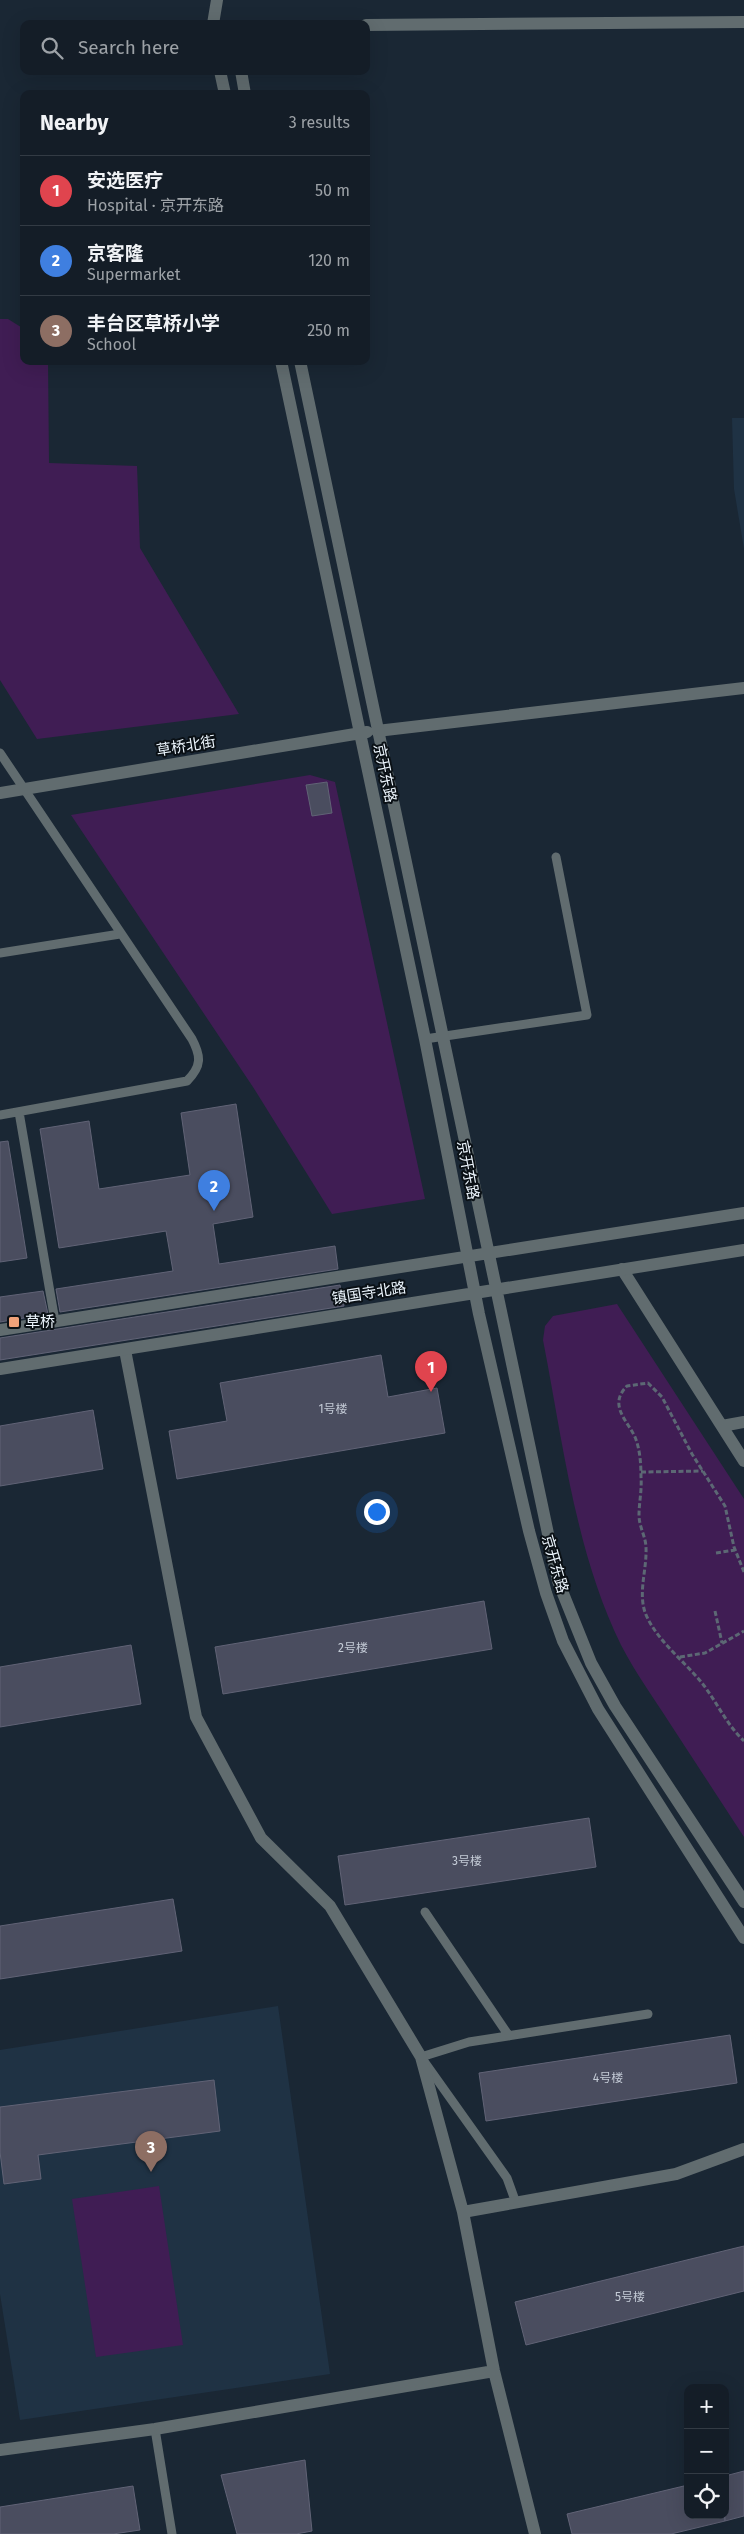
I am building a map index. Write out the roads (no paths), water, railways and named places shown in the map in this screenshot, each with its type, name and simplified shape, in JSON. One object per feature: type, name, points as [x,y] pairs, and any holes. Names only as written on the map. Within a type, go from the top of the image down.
[{"type":"street","points":[[213,20],[217,0]]},
{"type":"street","points":[[370,25],[744,22]]},
{"type":"street","points":[[221,75],[223,90]]},
{"type":"street","points":[[241,75],[244,90]]},
{"type":"street","name":"京开东路","points":[[283,365],[425,1039],[475,1292],[528,1531],[546,1594],[563,1641],[598,1709],[744,1938]]},
{"type":"street","name":"京开东路","points":[[301,365],[558,1580],[591,1663],[615,1706],[744,1902]]},
{"type":"street","name":"草桥北街","points":[[0,793],[377,731],[744,688]]},
{"type":"street","name":"镇国寺北路","points":[[0,1330],[744,1213]]},
{"type":"street","name":"镇国寺北路","points":[[0,1369],[496,1288],[744,1250]]},
{"type":"street","points":[[622,1269],[744,1460]]},
{"type":"street","points":[[125,1350],[196,1717],[262,1838],[330,1906],[421,2057],[463,2212],[494,2371],[535,2534]]},
{"type":"street","points":[[722,1426],[744,1422]]},
{"type":"street","points":[[463,2212],[676,2174],[744,2149]]},
{"type":"street","points":[[0,2450],[155,2429],[494,2371]]},
{"type":"lane","points":[[0,753],[22,789],[192,1039],[200,1054],[199,1066],[187,1081],[0,1115]]},
{"type":"lane","points":[[425,1039],[587,1015],[556,857]]},
{"type":"lane","points":[[0,953],[120,934]]},
{"type":"lane","points":[[19,1112],[56,1321]]},
{"type":"lane","points":[[425,1912],[509,2036]]},
{"type":"lane","points":[[516,2203],[507,2178],[421,2057],[469,2042],[648,2014]]},
{"type":"lane","points":[[155,2429],[172,2534]]},
{"type":"place","name":"京客隆","points":[[214,1211]]},
{"type":"place","name":"草桥","points":[[14,1322]]},
{"type":"place","name":"安选医疗","points":[[431,1392]]},
{"type":"place","name":"丰台区草桥小学","points":[[151,2172]]}]
